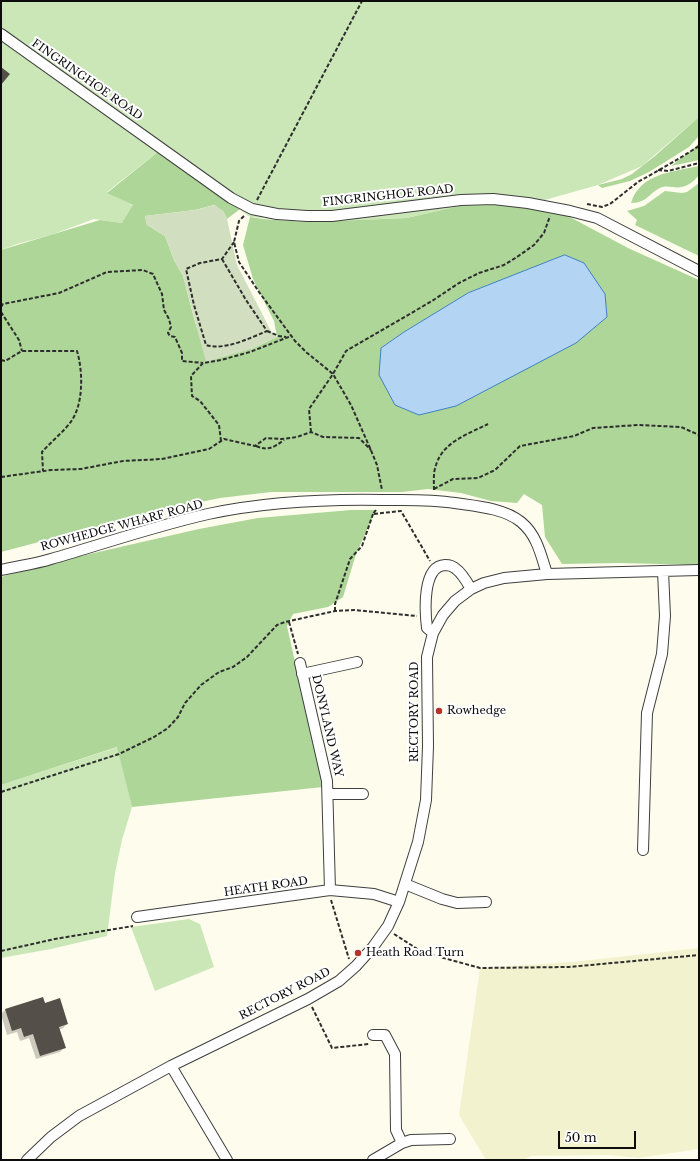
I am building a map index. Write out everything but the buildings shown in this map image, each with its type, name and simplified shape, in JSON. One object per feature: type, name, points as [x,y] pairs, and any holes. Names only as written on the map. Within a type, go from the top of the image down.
[{"type":"street","name":"FINGRINGHOE ROAD","points":[[2,35],[231,198],[252,209],[277,214],[332,216],[461,200],[493,199],[552,207],[597,218],[699,271]]},
{"type":"street","name":"ROWHEDGE WHARF ROAD","points":[[1,570],[50,560],[95,545],[208,514],[286,504],[324,501],[380,500],[434,494],[485,507],[504,513],[520,521],[533,534],[547,574]]},
{"type":"street","points":[[433,633],[427,628],[426,617],[427,590],[430,575],[435,569],[440,566],[448,565],[456,568],[471,589]]},
{"type":"street","name":"RECTORY ROAD","points":[[27,1160],[52,1137],[79,1116],[171,1066],[339,981],[352,970],[373,947],[386,929],[399,902],[418,842],[426,800],[428,746],[427,657],[433,633],[443,615],[455,601],[471,589],[484,582],[504,578],[547,574],[699,570]]},
{"type":"street","points":[[642,850],[647,713],[662,654],[665,616],[663,572]]},
{"type":"street","points":[[302,674],[357,662]]},
{"type":"street","name":"DONYLAND WAY","points":[[300,663],[328,781],[329,890]]},
{"type":"street","points":[[328,794],[363,794]]},
{"type":"street","points":[[405,884],[442,900],[457,903],[486,902]]},
{"type":"street","name":"HEATH ROAD","points":[[137,917],[329,890],[374,894],[399,902]]},
{"type":"street","points":[[373,1035],[388,1031],[395,1054],[396,1130],[402,1143]]},
{"type":"street","points":[[171,1066],[227,1160]]},
{"type":"street","points":[[373,1160],[402,1143],[411,1140],[450,1139]]},
{"type":"path","points":[[267,331],[238,343],[213,347],[206,345],[194,305],[186,269],[200,263],[222,259],[234,242],[239,221],[252,209],[261,194],[362,1]]},
{"type":"path","points":[[584,203],[602,206],[610,204],[638,182],[699,146]]},
{"type":"path","points":[[657,170],[668,171],[699,162]]},
{"type":"path","points":[[311,432],[309,409],[333,374],[346,351],[432,301],[459,283],[479,273],[504,265],[534,246],[544,233],[549,221],[552,207]]},
{"type":"path","points":[[234,242],[239,262],[290,336],[306,352],[333,374],[351,405],[377,465],[380,500],[373,514],[362,546],[350,558],[335,604],[335,611]]},
{"type":"path","points":[[222,259],[246,300],[267,331],[279,336],[290,336]]},
{"type":"path","points":[[1,307],[3,304],[59,293],[107,272],[143,270],[153,274],[162,294],[164,310],[171,327],[168,332],[170,336],[175,337],[182,353],[182,361],[203,363],[221,360],[250,352],[290,336]]},
{"type":"path","points":[[1,312],[19,340],[22,351]]},
{"type":"path","points":[[1,360],[5,360],[22,351],[77,351],[81,364],[82,385],[77,408],[71,422],[42,452],[43,472]]},
{"type":"path","points":[[203,363],[191,376],[192,396],[200,401],[219,425],[221,441]]},
{"type":"path","points":[[434,494],[435,466],[443,450],[449,444],[488,424]]},
{"type":"path","points":[[434,494],[453,479],[478,478],[495,470],[520,446],[574,436],[593,428],[638,425],[682,427],[699,435]]},
{"type":"path","points":[[255,446],[266,438],[285,439],[311,432],[323,437],[359,438],[372,451]]},
{"type":"path","points":[[1,477],[81,469],[123,461],[162,459],[209,449],[224,438],[255,446],[264,450],[276,446],[285,439]]},
{"type":"path","points":[[373,514],[380,500]]},
{"type":"path","points":[[373,514],[401,511],[435,569]]},
{"type":"path","points":[[1,792],[119,754],[154,737],[168,728],[178,716],[185,703],[201,685],[219,672],[233,667],[247,657],[277,625],[335,611],[354,610],[426,617]]},
{"type":"path","points":[[289,621],[300,663]]},
{"type":"path","points":[[329,890],[352,970]]},
{"type":"path","points":[[1,951],[138,925],[137,917]]},
{"type":"path","points":[[386,929],[422,952],[480,968],[570,967],[699,955]]},
{"type":"path","points":[[308,998],[332,1048],[371,1044],[373,1035]]},
{"type":"green space","points":[[1,1],[699,1],[699,117],[642,166],[598,185],[513,209],[459,206],[407,218],[308,222],[250,217],[159,151],[107,192],[136,207],[122,223],[94,219],[51,235],[1,250]]},
{"type":"green space","points":[[699,117],[699,136],[689,147],[649,172],[630,181],[602,188],[598,185],[622,179],[632,174]]},
{"type":"green space","points":[[699,143],[699,160],[671,166],[692,150]]},
{"type":"green space","points":[[159,151],[240,209],[227,219],[223,211],[214,205],[195,210],[145,216],[147,225],[165,236],[174,260],[183,276],[202,344],[251,349],[277,337],[274,321],[253,279],[243,245],[250,217],[308,222],[407,218],[459,206],[515,205],[564,214],[630,249],[699,280],[699,565],[620,563],[562,564],[545,537],[542,505],[524,494],[517,503],[491,501],[461,493],[428,489],[402,492],[271,492],[220,498],[157,511],[1,552],[1,250],[100,220],[122,223],[133,205],[107,193]],"holes":[[[565,255],[381,348],[404,332],[468,293]]]},
{"type":"green space","points":[[699,166],[699,175],[694,181],[687,185],[680,187],[663,187],[642,201],[631,203],[635,193],[642,185],[650,180],[668,172]]},
{"type":"green space","points":[[699,183],[699,256],[635,225],[637,220],[627,211],[644,206],[665,191],[682,193],[687,192]]},
{"type":"green space","points":[[215,205],[223,211],[227,219],[237,265],[271,331],[277,337],[251,349],[206,362],[183,276],[174,260],[165,236],[147,225],[145,216],[195,210]]},
{"type":"green space","points":[[351,510],[376,510],[356,554],[343,597],[328,607],[293,614],[287,626],[323,787],[132,807],[117,747],[1,785],[1,577],[59,561],[199,529],[258,518]]},
{"type":"green space","points":[[118,747],[132,807],[122,840],[115,873],[107,936],[51,949],[1,958],[1,785]]},
{"type":"green space","points":[[189,919],[200,924],[214,967],[155,991],[131,927]]},
{"type":"green space","points":[[699,948],[699,1149],[639,1158],[608,1155],[531,1156],[523,1160],[486,1160],[459,1115],[480,968],[572,962]]},
{"type":"water","points":[[565,255],[584,263],[605,294],[607,317],[576,343],[456,406],[419,415],[395,405],[379,375],[381,348],[404,332],[468,293]]},
{"type":"place","name":"Rowhedge","points":[[439,711]]},
{"type":"place","name":"Heath Road Turn","points":[[358,953]]}]
